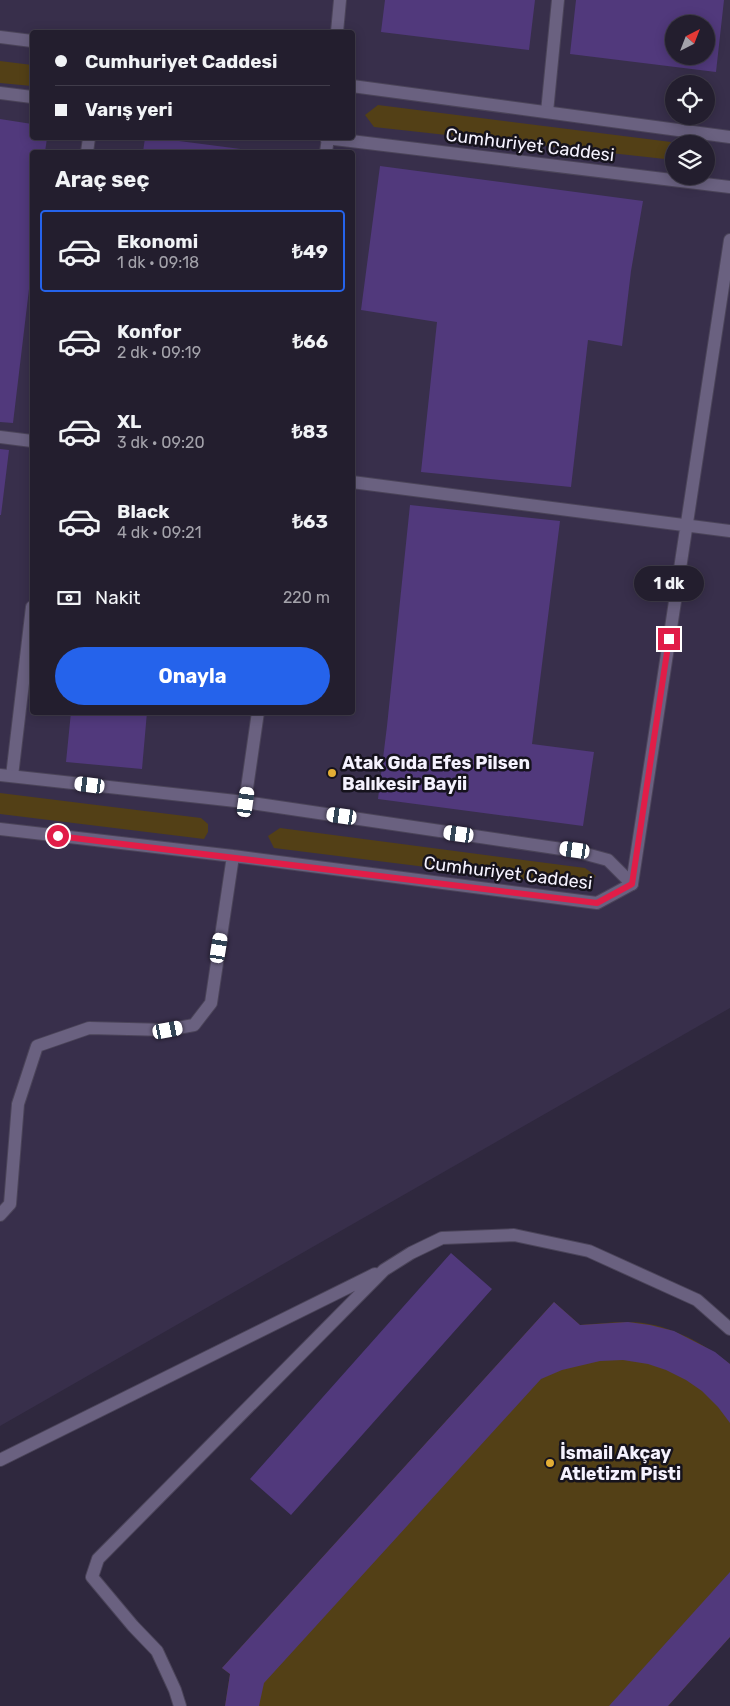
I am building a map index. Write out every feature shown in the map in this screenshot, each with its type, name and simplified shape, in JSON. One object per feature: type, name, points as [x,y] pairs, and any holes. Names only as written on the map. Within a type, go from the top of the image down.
[{"type":"street","points":[[338,30],[340,0]]},
{"type":"street","points":[[547,112],[558,0]]},
{"type":"street","points":[[0,37],[30,41]]},
{"type":"street","name":"Cumhuriyet Caddesi","points":[[355,86],[730,137]]},
{"type":"street","points":[[0,93],[30,97]]},
{"type":"street","name":"Cumhuriyet Caddesi","points":[[343,140],[730,187]]},
{"type":"street","points":[[632,884],[730,240]]},
{"type":"street","points":[[0,437],[30,441]]},
{"type":"street","points":[[355,482],[730,531]]},
{"type":"street","points":[[6,775],[30,620]]},
{"type":"street","points":[[246,802],[258,715]]},
{"type":"street","name":"Cumhuriyet Caddesi","points":[[0,829],[232,856],[597,903],[632,884],[608,860],[575,850],[246,802],[6,775]]},
{"type":"street","points":[[0,1215],[10,1204],[18,1104],[38,1046],[89,1028],[168,1030],[194,1025],[211,1003],[232,856]]},
{"type":"street","points":[[0,1460],[384,1270],[411,1253],[442,1238],[514,1235],[589,1251],[697,1300],[730,1329]]},
{"type":"street","points":[[180,1706],[175,1690],[157,1651],[133,1626],[92,1577],[98,1559],[384,1270]]},
{"type":"shaded area","points":[[0,0],[730,0],[730,1008],[0,1426]]},
{"type":"shaded area","points":[[0,61],[30,65],[30,86],[0,83]]},
{"type":"shaded area","points":[[378,105],[665,141],[665,159],[374,127],[365,115]]},
{"type":"shaded area","points":[[0,793],[201,818],[208,824],[208,832],[204,839],[0,814]]},
{"type":"shaded area","points":[[280,828],[585,868],[596,876],[586,887],[274,848],[268,836]]},
{"type":"shaded area","name":"İsmail Akçay Atletizm Pisti","points":[[554,1302],[580,1325],[627,1322],[655,1325],[682,1334],[730,1364],[730,1637],[668,1706],[225,1706],[230,1674],[222,1668]]},
{"type":"building","points":[[385,0],[535,0],[529,50],[381,32]]},
{"type":"building","points":[[576,0],[724,0],[716,72],[570,54]]},
{"type":"building","points":[[0,119],[30,124],[30,140],[47,140],[45,150],[30,150],[30,281],[13,423],[0,422]]},
{"type":"building","points":[[145,140],[171,140],[249,150],[143,150]]},
{"type":"building","points":[[380,166],[643,201],[631,271],[622,346],[588,340],[571,487],[421,472],[437,322],[361,310]]},
{"type":"building","points":[[0,449],[9,450],[1,515],[0,515]]},
{"type":"building","points":[[410,505],[560,521],[532,744],[594,752],[583,826],[378,799]]},
{"type":"building","points":[[71,715],[147,715],[142,769],[66,762]]},
{"type":"building","points":[[451,1253],[492,1289],[291,1515],[250,1479]]},
{"type":"building","points":[[554,1302],[580,1325],[628,1322],[650,1325],[674,1331],[715,1352],[730,1364],[730,1423],[718,1407],[702,1391],[666,1370],[648,1364],[623,1360],[600,1361],[562,1370],[541,1379],[264,1683],[259,1706],[225,1706],[230,1674],[222,1668]]},
{"type":"building","points":[[730,1572],[730,1637],[668,1706],[609,1706]]},
{"type":"place","name":"Atak Gıda Efes Pilsen Balıkesir Bayii","points":[[332,773]]},
{"type":"place","name":"İsmail Akçay Atletizm Pisti","points":[[550,1463]]},
{"type":"route","points":[[58,836],[597,903],[632,884],[669,639]]}]
